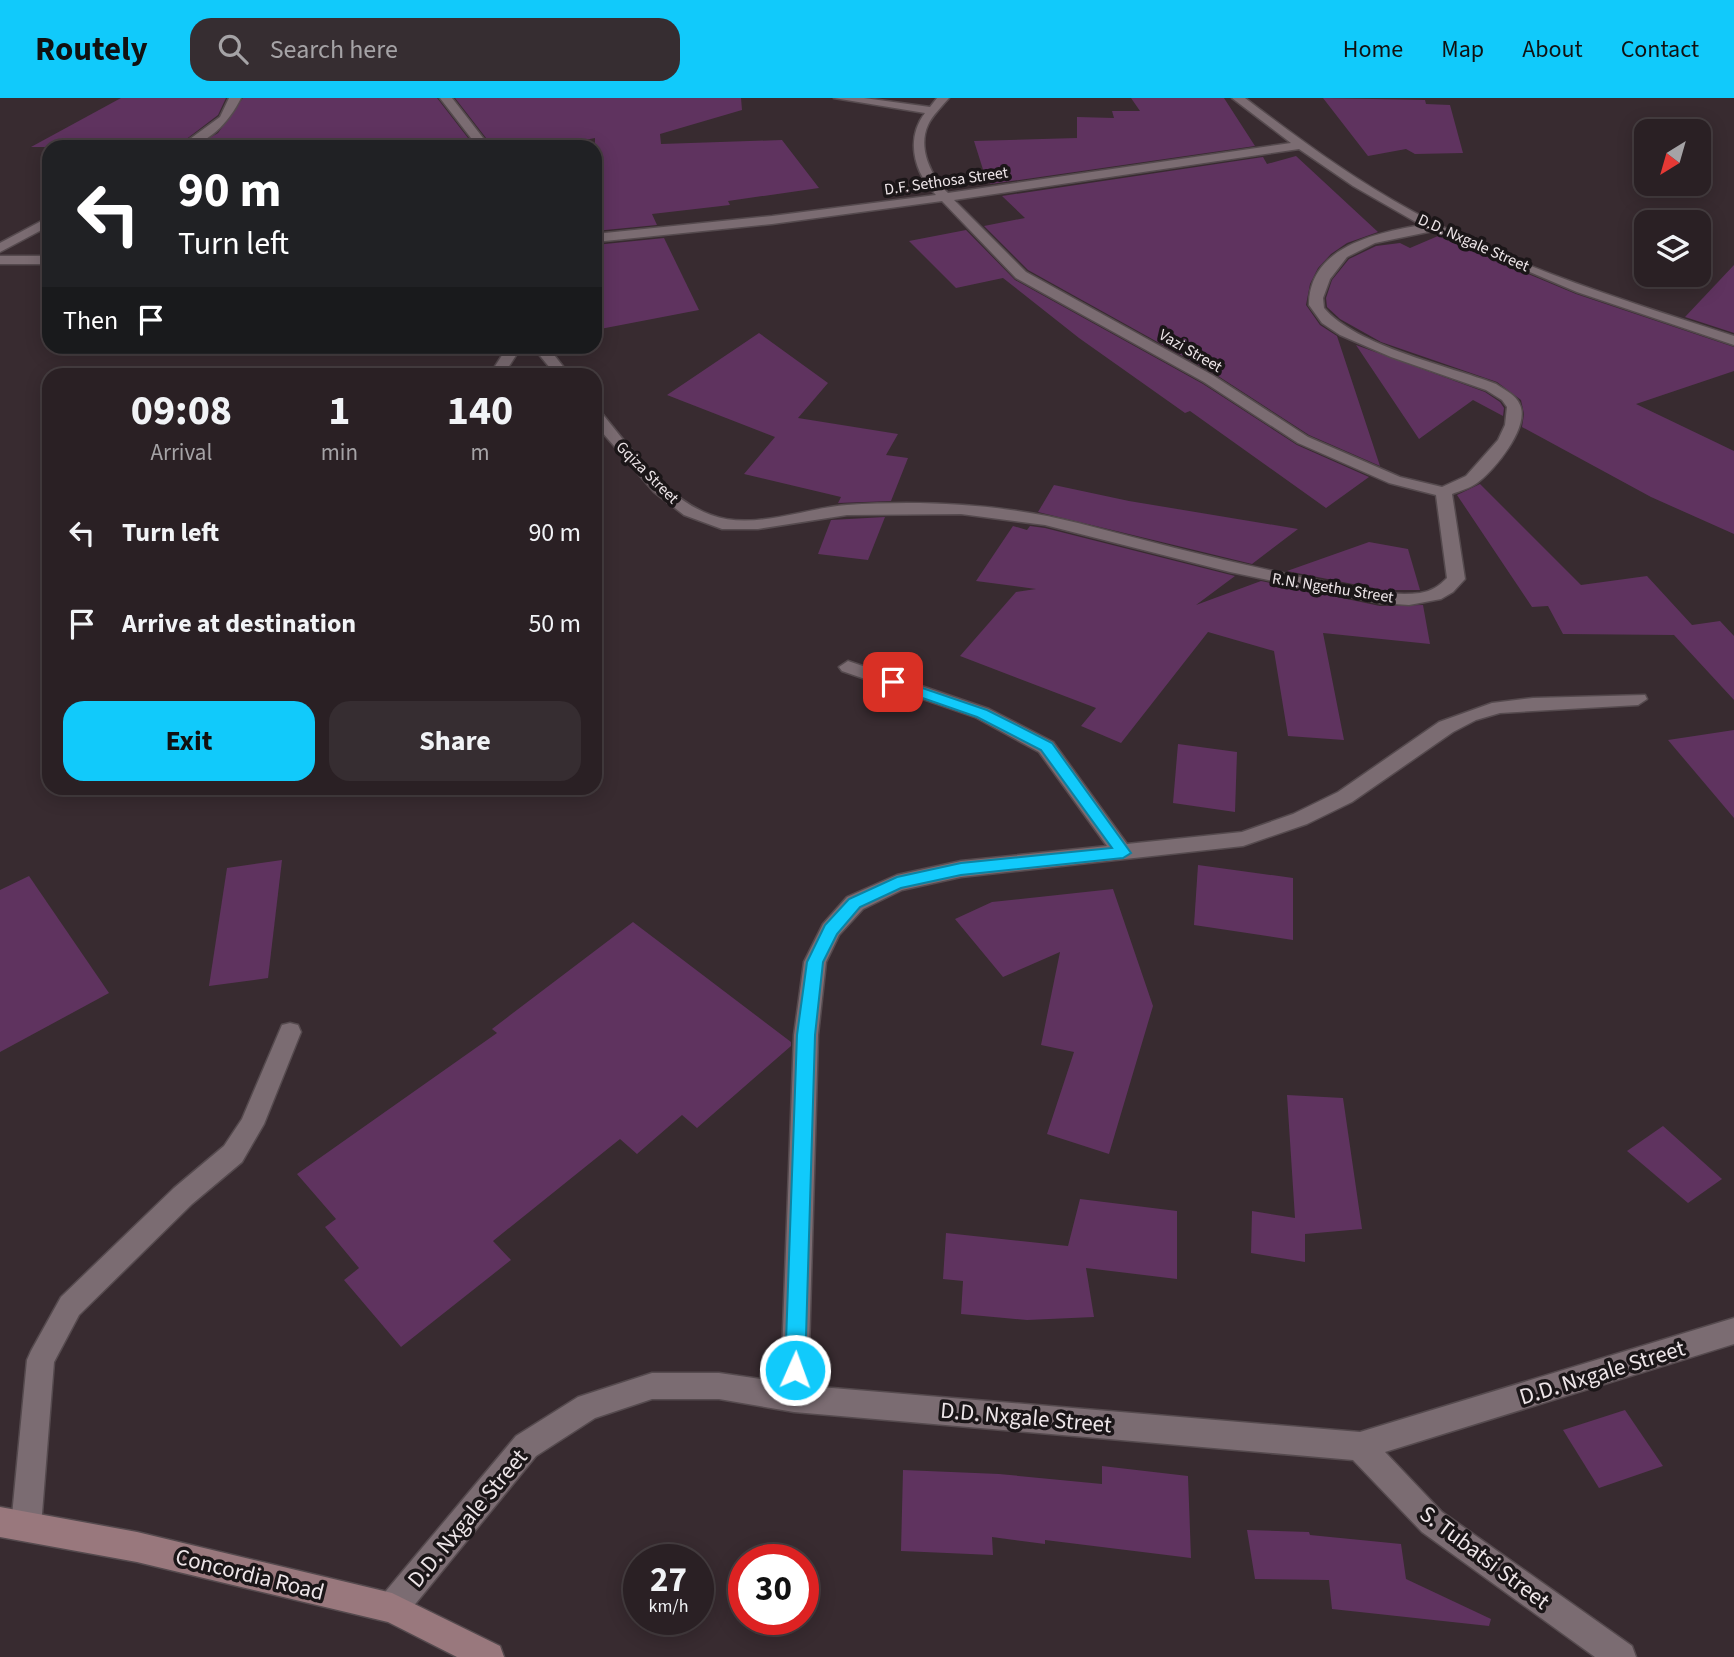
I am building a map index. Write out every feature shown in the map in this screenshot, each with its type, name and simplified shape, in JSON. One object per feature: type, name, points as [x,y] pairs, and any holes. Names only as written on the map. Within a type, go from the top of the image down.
[{"type":"street","points":[[195,140],[225,119],[235,98]]},
{"type":"street","points":[[446,98],[479,140]]},
{"type":"street","points":[[840,98],[933,111]]},
{"type":"street","name":"Vazi Street","points":[[943,98],[922,125],[920,154],[928,180],[1021,275],[1209,379],[1303,440],[1395,480],[1444,492]]},
{"type":"street","name":"D.D. Nxgale Street","points":[[1238,98],[1300,145],[1434,227],[1617,302],[1734,341]]},
{"type":"street","name":"D.F. Sethosa Street","points":[[602,237],[739,226],[945,199],[1300,145]]},
{"type":"street","points":[[0,248],[42,225]]},
{"type":"street","points":[[1434,227],[1362,242],[1345,252],[1325,272],[1317,291],[1316,308],[1324,319],[1339,329],[1374,345],[1491,387],[1507,397],[1514,407],[1516,419],[1505,442],[1472,479],[1444,492]]},
{"type":"street","points":[[0,260],[42,260]]},
{"type":"street","points":[[546,354],[557,368]]},
{"type":"street","name":"Gqiza Street","points":[[602,422],[670,498],[708,520]]},
{"type":"street","name":"R.N. Ngethu Street","points":[[708,520],[736,525],[766,524],[815,513],[847,510],[988,510],[1031,516],[1233,570],[1374,596],[1411,598],[1434,596],[1456,579],[1444,492]]},
{"type":"street","points":[[848,667],[982,713],[1046,747],[1123,853]]},
{"type":"street","points":[[794,1398],[806,1035],[815,962],[831,930],[855,903],[897,883],[961,869],[1243,839],[1300,819],[1345,797],[1446,727],[1469,716],[1522,705],[1638,699]]},
{"type":"street","points":[[13,1524],[41,1360],[70,1306],[183,1196],[233,1154],[252,1124],[290,1032]]},
{"type":"street","name":"D.D. Nxgale Street","points":[[392,1608],[526,1446],[588,1407],[652,1386],[719,1386],[794,1398],[1360,1446],[1734,1331]]},
{"type":"street","name":"S. Tubatsi Street","points":[[1360,1446],[1432,1522],[1621,1657]]},
{"type":"street","name":"Concordia Road","points":[[13,1524],[137,1547],[392,1608],[489,1657]]},
{"type":"building","points":[[121,98],[226,98],[218,115],[185,140],[44,140]]},
{"type":"building","points":[[243,98],[437,98],[470,140],[206,140],[218,133]]},
{"type":"building","points":[[455,98],[741,98],[742,110],[660,134],[661,144],[782,140],[819,188],[728,201],[730,205],[652,214],[657,225],[602,230],[602,140],[488,140]]},
{"type":"building","points":[[1131,98],[1224,98],[1255,146],[991,184],[986,179],[974,141],[1077,138],[1077,117],[1114,118],[1112,111],[1140,111]]},
{"type":"building","points":[[1323,98],[1425,100],[1426,104],[1450,105],[1463,153],[1415,154],[1406,149],[1368,156]]},
{"type":"building","points":[[42,141],[42,147],[31,147]]},
{"type":"building","points":[[1296,156],[1378,232],[1347,243],[1331,254],[1318,268],[1310,284],[1306,305],[1320,325],[1337,336],[1380,466],[1309,435],[1215,374],[1028,270],[984,226],[1025,218],[1002,196],[1263,157],[1267,164]]},
{"type":"building","points":[[966,230],[1015,280],[1203,384],[1297,445],[1369,477],[1326,508],[1190,411],[1185,413],[1079,338],[1003,278],[956,288],[909,241]]},
{"type":"building","points":[[1438,236],[1576,294],[1734,347],[1734,371],[1636,404],[1734,451],[1734,534],[1651,497],[1522,427],[1524,414],[1521,400],[1497,382],[1381,342],[1340,319],[1327,307],[1326,298],[1332,280],[1349,259],[1376,246],[1400,243],[1410,248]]},
{"type":"building","points":[[664,238],[699,310],[602,329],[602,244]]},
{"type":"building","points":[[1734,265],[1734,333],[1685,317]]},
{"type":"building","points":[[759,333],[828,383],[798,418],[898,434],[886,455],[908,458],[891,501],[838,503],[841,497],[744,474],[775,437],[667,395]]},
{"type":"building","points":[[1356,345],[1485,392],[1500,402],[1504,408],[1503,416],[1473,400],[1419,439]]},
{"type":"building","points":[[1480,484],[1581,585],[1647,576],[1692,625],[1720,621],[1734,636],[1734,700],[1674,635],[1563,634],[1548,606],[1532,607],[1457,495]]},
{"type":"building","points":[[1054,485],[1129,501],[1298,529],[1252,564],[1038,512]]},
{"type":"building","points":[[885,517],[868,560],[818,554],[831,520]]},
{"type":"building","points":[[1013,526],[1027,530],[1030,526],[1045,528],[1235,576],[1196,605],[1261,581],[1380,606],[1423,605],[1430,644],[1323,633],[1344,740],[1288,736],[1274,651],[1208,632],[1121,743],[1081,726],[1096,708],[960,656],[1016,592],[1036,589],[976,581]]},
{"type":"building","points":[[1369,542],[1408,549],[1420,590],[1383,590],[1287,571]]},
{"type":"building","points":[[1734,730],[1734,818],[1668,740]]},
{"type":"building","points":[[1178,744],[1237,752],[1235,812],[1173,803]]},
{"type":"building","points":[[282,860],[268,978],[209,986],[227,868]]},
{"type":"building","points":[[1198,865],[1293,878],[1293,940],[1194,925]]},
{"type":"building","points":[[29,876],[109,993],[0,1052],[0,890]]},
{"type":"building","points":[[1113,889],[1153,1006],[1109,1154],[1047,1134],[1074,1052],[1041,1045],[1060,952],[1003,977],[955,919],[992,902]]},
{"type":"building","points":[[633,922],[791,1042],[791,1046],[697,1128],[682,1115],[637,1154],[620,1139],[493,1241],[511,1260],[401,1347],[344,1280],[359,1268],[325,1227],[336,1219],[297,1174],[497,1033],[492,1029]]},
{"type":"building","points":[[1287,1095],[1343,1098],[1362,1229],[1305,1234],[1305,1262],[1251,1253],[1252,1211],[1295,1218]]},
{"type":"building","points":[[1663,1126],[1722,1179],[1688,1203],[1627,1151]]},
{"type":"building","points":[[1080,1199],[1177,1211],[1177,1279],[1086,1268],[1094,1317],[1027,1320],[961,1314],[963,1281],[943,1279],[946,1233],[1068,1246]]},
{"type":"building","points":[[1625,1410],[1663,1466],[1599,1488],[1563,1430]]},
{"type":"building","points":[[1102,1466],[1188,1476],[1191,1558],[1045,1540],[1045,1544],[992,1537],[993,1555],[901,1551],[903,1470],[999,1474],[1102,1484]]},
{"type":"building","points":[[1247,1530],[1309,1532],[1310,1535],[1401,1544],[1406,1579],[1491,1619],[1489,1626],[1332,1609],[1329,1580],[1255,1579]]},
{"type":"route","points":[[795,1370],[806,1035],[815,962],[831,930],[855,903],[897,883],[961,869],[1061,857],[1123,853],[1046,747],[982,713],[893,682]]}]
